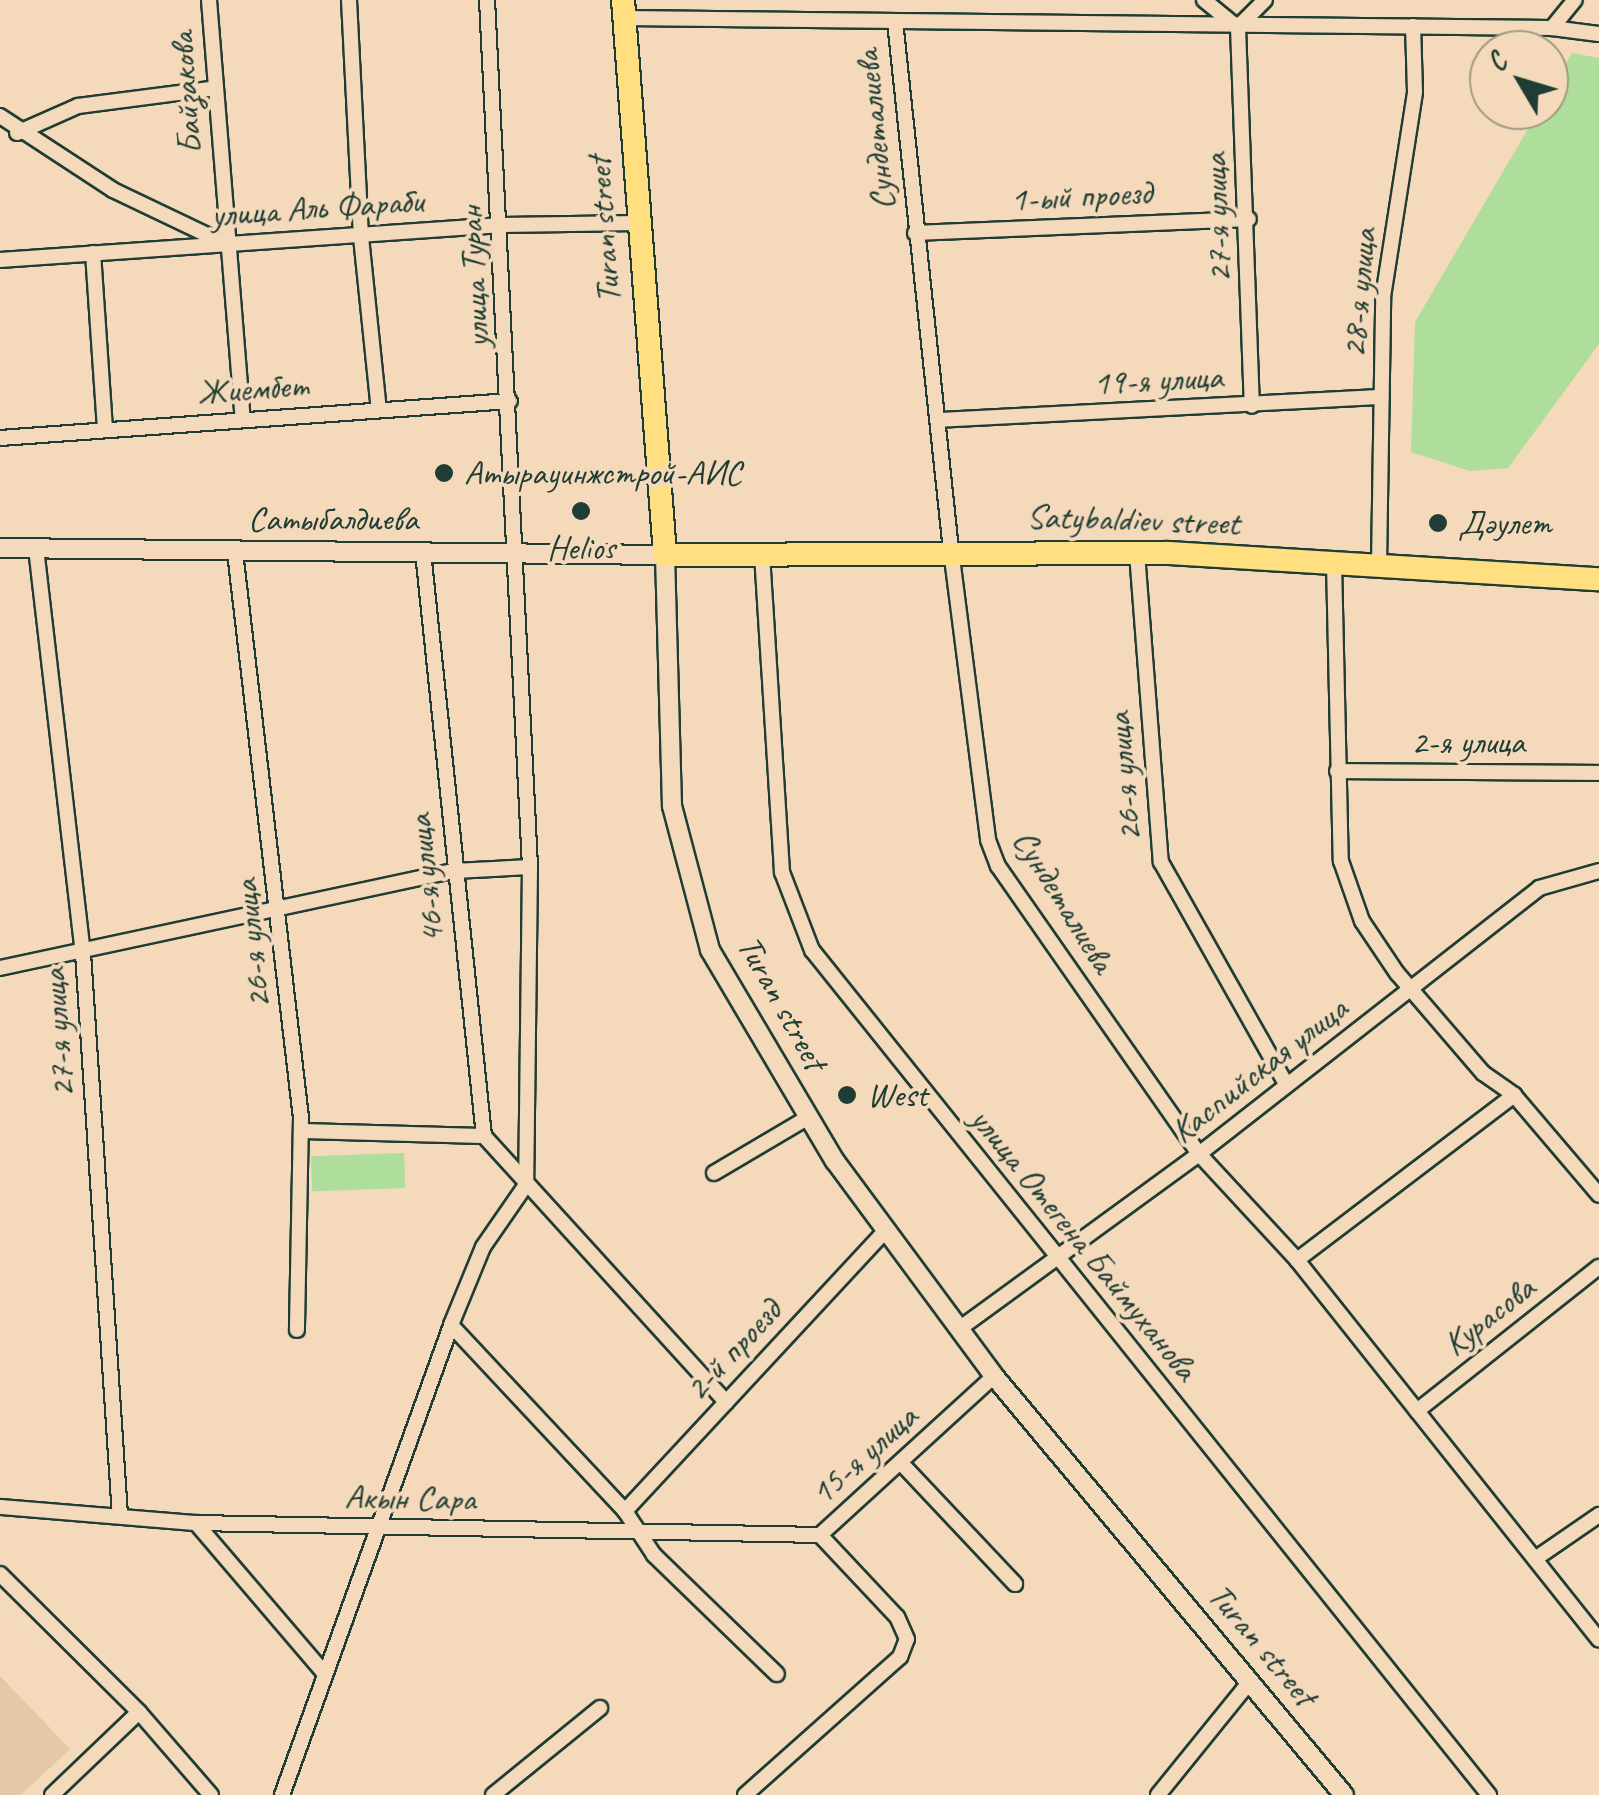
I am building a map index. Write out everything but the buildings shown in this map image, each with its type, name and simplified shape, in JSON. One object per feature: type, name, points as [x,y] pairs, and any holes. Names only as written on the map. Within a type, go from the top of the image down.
[{"type":"main road","name":"Turan street","points":[[624,9],[665,555]]},
{"type":"main road","name":"Satybaldiev street","points":[[665,555],[951,550],[1136,553],[1599,579]]},
{"type":"street","name":"Байзакова","points":[[209,0],[243,420]]},
{"type":"street","points":[[349,0],[361,236],[379,410]]},
{"type":"street","name":"улица Туран","points":[[487,0],[502,224],[516,551]]},
{"type":"street","points":[[1204,0],[1238,27]]},
{"type":"street","points":[[1238,27],[1266,0]]},
{"type":"street","points":[[1552,28],[1575,0]]},
{"type":"street","points":[[624,9],[895,20],[1552,28],[1599,34]]},
{"type":"street","name":"Сундеталиева","points":[[895,20],[951,550],[988,840],[998,866],[1200,1154],[1297,1260],[1599,1640]]},
{"type":"street","name":"28-я улица","points":[[1379,566],[1383,298],[1415,92],[1412,26]]},
{"type":"street","name":"27-я улица","points":[[1238,27],[1250,219],[1252,406]]},
{"type":"street","points":[[17,133],[78,106],[216,88]]},
{"type":"street","points":[[0,116],[17,133],[113,190],[227,244]]},
{"type":"street","name":"1-ый проезд","points":[[916,234],[1250,219]]},
{"type":"street","name":"улица Аль Фараби","points":[[0,260],[502,224],[638,223]]},
{"type":"street","points":[[93,254],[105,430]]},
{"type":"street","name":"19-я улица","points":[[938,420],[1381,397]]},
{"type":"street","name":"Жиембет","points":[[0,438],[510,401]]},
{"type":"street","name":"Сатыбалдиева","points":[[0,548],[665,555]]},
{"type":"street","name":"27-я улица","points":[[36,548],[83,953],[120,1516]]},
{"type":"street","points":[[282,1795],[450,1325],[483,1247],[526,1186],[530,867],[516,551]]},
{"type":"street","name":"26-я улица","points":[[236,552],[300,1131],[297,1330]]},
{"type":"street","name":"46-я улица","points":[[423,552],[484,1136]]},
{"type":"street","name":"26-я улица","points":[[1136,553],[1161,862],[1286,1084]]},
{"type":"street","name":"улица Отегена Баймуханова","points":[[762,554],[782,872],[794,915],[812,950],[1489,1795]]},
{"type":"street","name":"Turan street","points":[[665,555],[677,824],[710,950],[806,1118],[994,1376],[1344,1795]]},
{"type":"street","points":[[1334,564],[1341,861],[1362,920],[1413,990],[1483,1073],[1514,1095],[1599,1195]]},
{"type":"street","name":"2-я улица","points":[[1336,771],[1599,773]]},
{"type":"street","points":[[0,968],[454,871],[530,867]]},
{"type":"street","name":"Каспийская улица","points":[[959,1328],[1200,1154],[1539,888],[1599,871]]},
{"type":"street","points":[[1297,1260],[1514,1095]]},
{"type":"street","points":[[714,1173],[806,1118]]},
{"type":"street","points":[[300,1131],[484,1136],[726,1402]]},
{"type":"street","name":"2-й проезд","points":[[625,1511],[886,1230]]},
{"type":"street","name":"Курасова","points":[[1417,1411],[1599,1267]]},
{"type":"street","points":[[450,1325],[625,1511],[634,1530],[777,1674]]},
{"type":"street","name":"15-я улица","points":[[744,1795],[900,1657],[907,1639],[896,1616],[820,1535],[994,1376]]},
{"type":"street","points":[[902,1464],[1015,1584]]},
{"type":"street","name":"Акын Сара","points":[[0,1507],[196,1524],[820,1535]]},
{"type":"street","points":[[1535,1559],[1599,1515]]},
{"type":"street","points":[[196,1524],[326,1674]]},
{"type":"street","points":[[0,1574],[139,1712],[211,1795]]},
{"type":"street","points":[[1158,1795],[1248,1684]]},
{"type":"street","points":[[494,1795],[600,1708]]},
{"type":"street","points":[[52,1795],[139,1712]]},
{"type":"shaded area","points":[[0,1676],[70,1749],[21,1795],[0,1795]]},
{"type":"green space","points":[[1572,53],[1599,58],[1599,344],[1508,468],[1470,471],[1411,452],[1415,322],[1527,130],[1569,130]]},
{"type":"green space","points":[[404,1153],[405,1188],[312,1191],[311,1156]]},
{"type":"place","name":"Атырауинжстрой-АИС","points":[[444,473]]},
{"type":"place","name":"Helios","points":[[581,511]]},
{"type":"place","name":"Дәулет","points":[[1438,523]]},
{"type":"place","name":"West","points":[[847,1095]]}]
